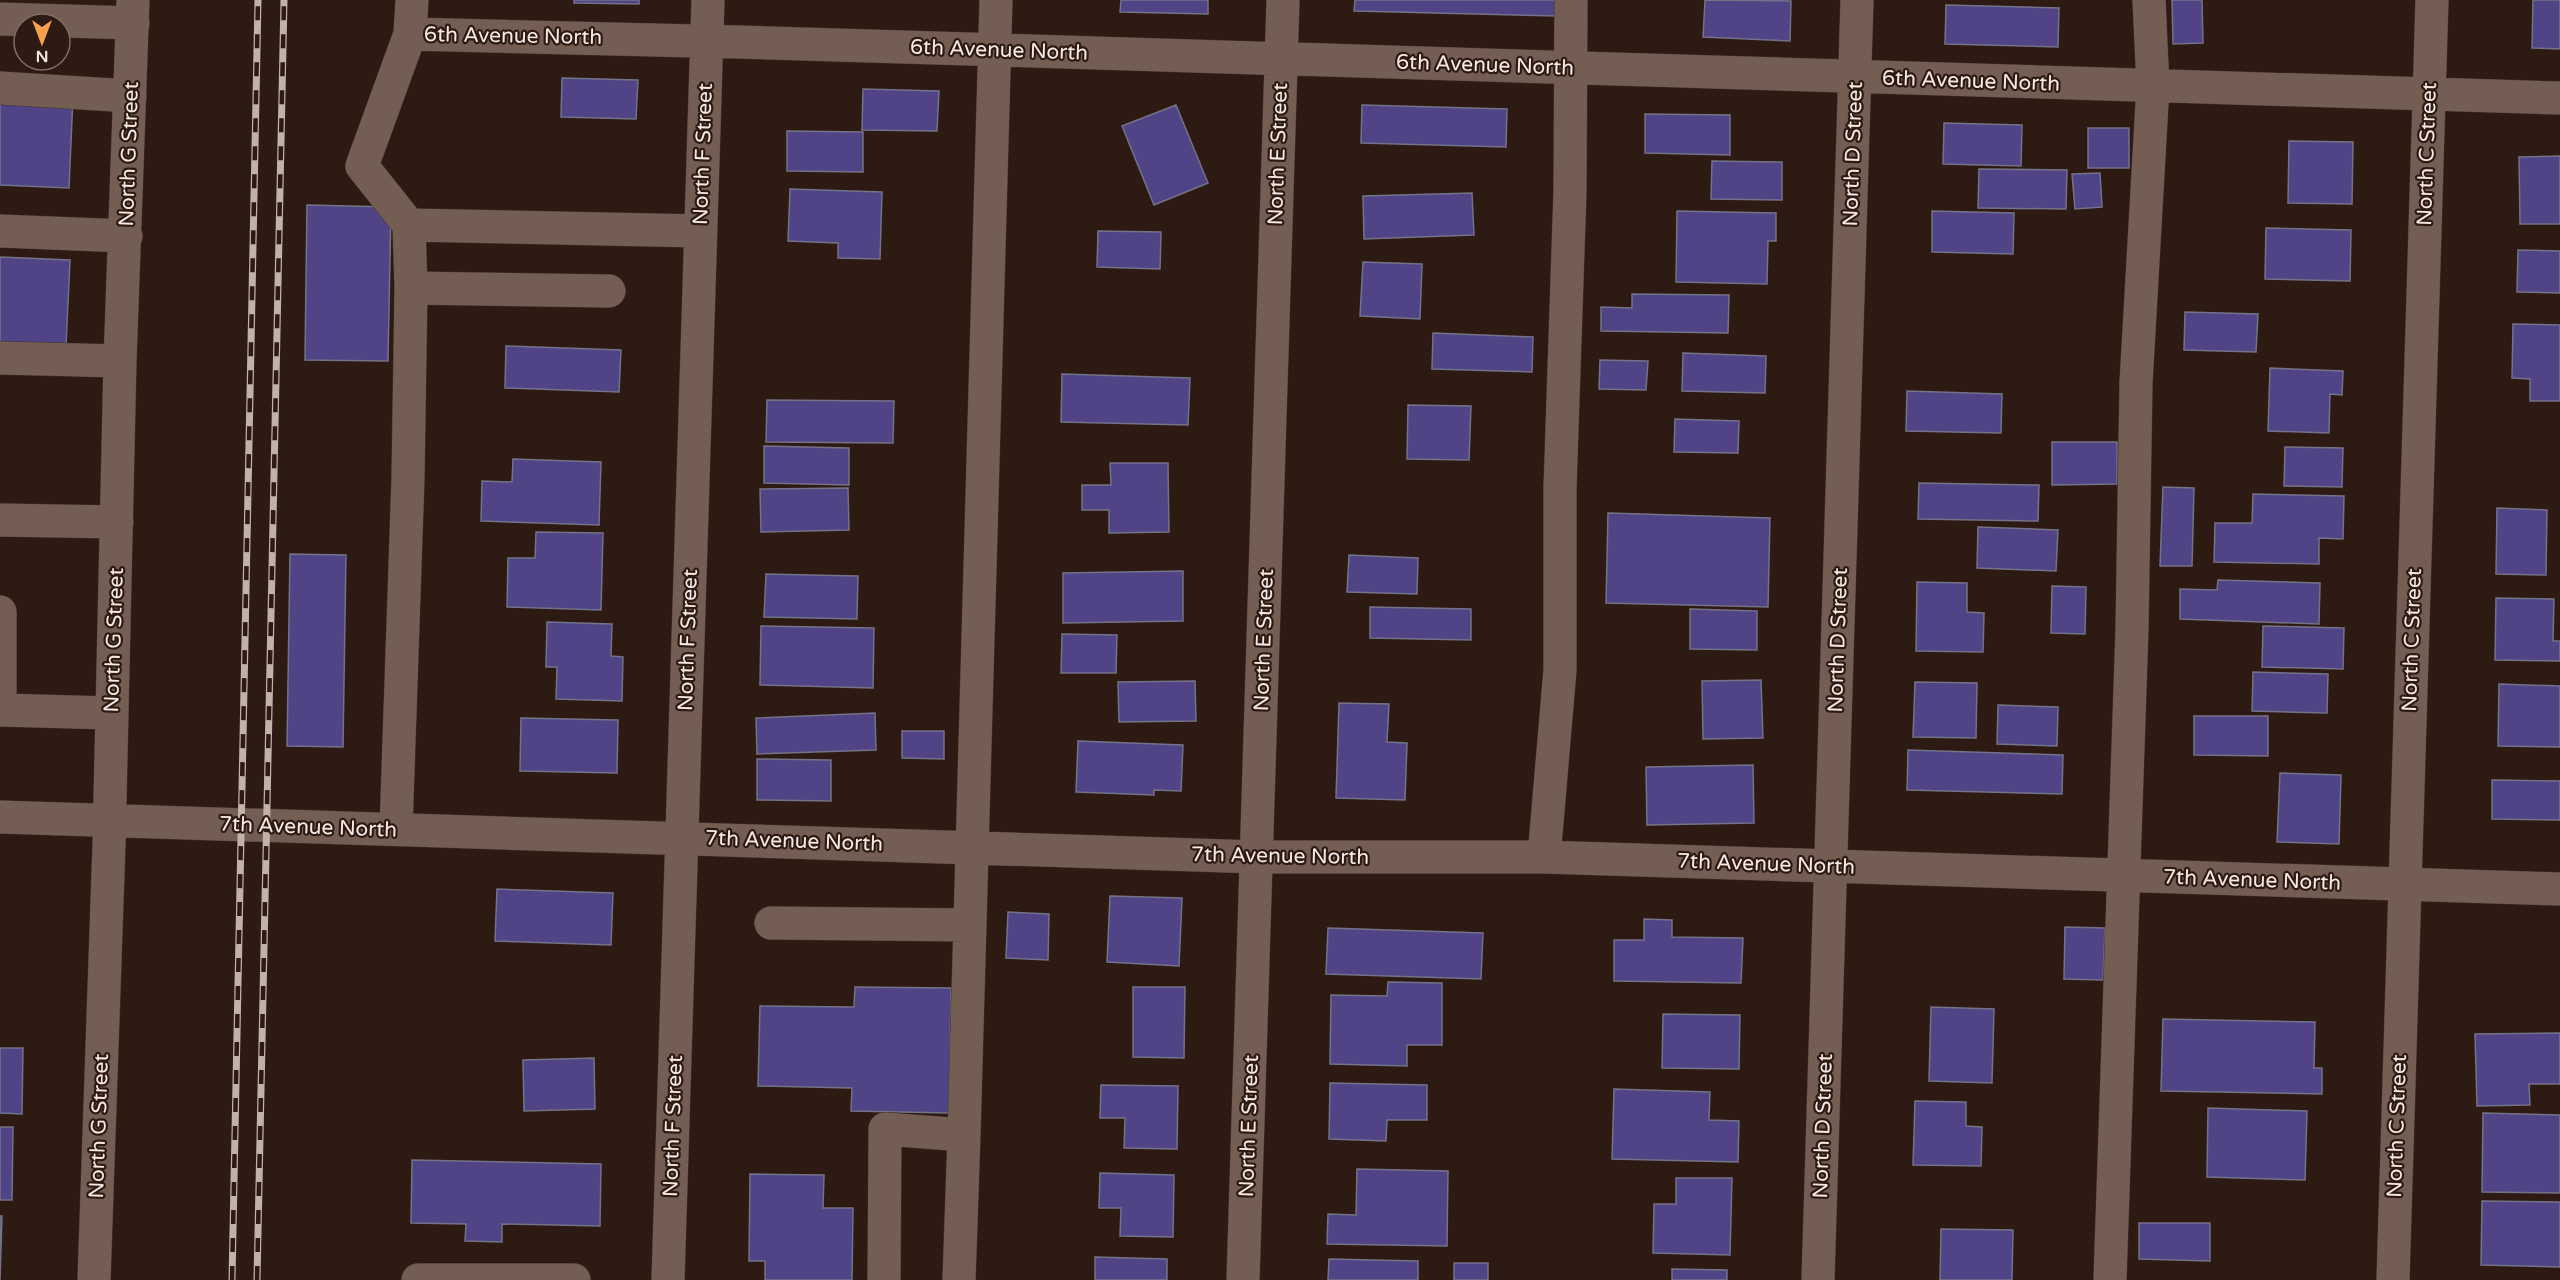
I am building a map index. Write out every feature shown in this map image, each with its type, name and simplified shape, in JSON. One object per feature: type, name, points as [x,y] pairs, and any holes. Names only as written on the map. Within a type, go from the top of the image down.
[{"type":"street","points":[[396,829],[408,478],[410,225],[362,166],[410,34],[411,0]]},
{"type":"street","name":"North F Street","points":[[668,1280],[708,0]]},
{"type":"street","points":[[959,1280],[996,0]]},
{"type":"street","name":"North E Street","points":[[1244,1280],[1283,0]]},
{"type":"street","points":[[1544,857],[1560,670],[1560,488],[1570,191],[1571,0]]},
{"type":"street","name":"North D Street","points":[[1818,1280],[1857,0]]},
{"type":"street","points":[[2110,1280],[2132,629],[2136,383],[2153,86],[2149,0]]},
{"type":"street","name":"North C Street","points":[[2393,1280],[2432,0]]},
{"type":"street","points":[[0,19],[133,11]]},
{"type":"street","name":"North G Street","points":[[94,1280],[109,820],[120,361],[133,11]]},
{"type":"street","name":"6th Avenue North","points":[[410,34],[707,41],[2560,98]]},
{"type":"street","points":[[0,88],[130,96]]},
{"type":"street","points":[[410,225],[701,231]]},
{"type":"street","points":[[0,231],[126,236]]},
{"type":"street","points":[[411,288],[609,291]]},
{"type":"street","points":[[0,358],[120,361]]},
{"type":"street","points":[[0,520],[117,522]]},
{"type":"street","points":[[0,612],[0,710],[111,712]]},
{"type":"street","name":"7th Avenue North","points":[[0,817],[1258,857],[1544,857],[2560,889]]},
{"type":"street","points":[[771,923],[970,925]]},
{"type":"street","points":[[884,1280],[885,1129],[964,1135]]},
{"type":"street","points":[[418,1280],[574,1280]]},
{"type":"building","points":[[574,0],[639,0],[639,4],[574,3]]},
{"type":"building","points":[[1121,0],[1208,0],[1208,14],[1120,12]]},
{"type":"building","points":[[1355,0],[1558,0],[1557,16],[1354,11]]},
{"type":"building","points":[[1705,0],[1791,1],[1790,41],[1703,37]]},
{"type":"building","points":[[2172,0],[2202,0],[2203,43],[2173,44]]},
{"type":"building","points":[[2533,0],[2560,0],[2560,49],[2532,48]]},
{"type":"building","points":[[1946,5],[2059,8],[2058,47],[1945,44]]},
{"type":"building","points":[[562,78],[638,80],[636,119],[561,117]]},
{"type":"building","points":[[863,89],[939,91],[937,131],[862,130]]},
{"type":"building","points":[[0,94],[73,97],[69,188],[0,185]]},
{"type":"building","points":[[1176,105],[1208,183],[1154,205],[1122,126]]},
{"type":"building","points":[[1362,105],[1507,109],[1506,147],[1361,143]]},
{"type":"building","points":[[1645,114],[1730,115],[1730,155],[1645,153]]},
{"type":"building","points":[[1944,123],[2022,125],[2021,166],[1943,164]]},
{"type":"building","points":[[2088,128],[2129,128],[2129,168],[2088,168]]},
{"type":"building","points":[[787,131],[863,132],[863,172],[787,171]]},
{"type":"building","points":[[2289,141],[2353,142],[2352,204],[2288,203]]},
{"type":"building","points":[[2560,156],[2560,224],[2520,224],[2519,157]]},
{"type":"building","points":[[1712,161],[1782,162],[1782,200],[1711,199]]},
{"type":"building","points":[[1979,169],[2067,170],[2066,209],[1978,208]]},
{"type":"building","points":[[2100,173],[2102,207],[2075,209],[2072,174]]},
{"type":"building","points":[[790,189],[882,192],[880,259],[838,258],[838,243],[788,241]]},
{"type":"building","points":[[1472,193],[1474,235],[1364,239],[1363,196]]},
{"type":"building","points":[[307,205],[391,207],[388,361],[305,360]]},
{"type":"building","points":[[1677,211],[1776,213],[1776,241],[1768,241],[1767,284],[1676,282]]},
{"type":"building","points":[[1932,211],[2014,213],[2013,254],[1932,252]]},
{"type":"building","points":[[2266,228],[2351,230],[2350,281],[2265,279]]},
{"type":"building","points":[[1098,231],[1161,232],[1160,269],[1097,267]]},
{"type":"building","points":[[2518,250],[2560,251],[2560,293],[2517,292]]},
{"type":"building","points":[[0,257],[70,260],[66,346],[0,343]]},
{"type":"building","points":[[1363,262],[1422,264],[1420,319],[1360,316]]},
{"type":"building","points":[[1632,294],[1729,295],[1728,333],[1601,331],[1601,307],[1632,308]]},
{"type":"building","points":[[2185,312],[2258,314],[2256,352],[2184,350]]},
{"type":"building","points":[[2513,324],[2560,325],[2560,401],[2530,401],[2530,379],[2512,378]]},
{"type":"building","points":[[1433,333],[1533,337],[1532,372],[1432,369]]},
{"type":"building","points":[[506,346],[621,350],[619,392],[505,388]]},
{"type":"building","points":[[1683,353],[1766,356],[1765,393],[1682,391]]},
{"type":"building","points":[[1600,360],[1648,361],[1646,390],[1599,389]]},
{"type":"building","points":[[2270,368],[2343,371],[2342,395],[2330,394],[2329,433],[2268,431]]},
{"type":"building","points":[[1062,374],[1190,378],[1188,425],[1061,422]]},
{"type":"building","points":[[1907,391],[2002,394],[2001,433],[1906,431]]},
{"type":"building","points":[[767,400],[894,401],[893,443],[766,442]]},
{"type":"building","points":[[1408,405],[1471,406],[1469,460],[1407,459]]},
{"type":"building","points":[[1675,419],[1739,421],[1738,453],[1674,452]]},
{"type":"building","points":[[2052,442],[2117,442],[2117,484],[2052,485]]},
{"type":"building","points":[[764,446],[849,448],[849,485],[764,483]]},
{"type":"building","points":[[2285,447],[2343,448],[2342,487],[2284,486]]},
{"type":"building","points":[[513,459],[601,462],[599,525],[481,521],[482,481],[512,482]]},
{"type":"building","points":[[1110,463],[1168,463],[1169,532],[1109,533],[1109,510],[1082,510],[1082,485],[1111,485]]},
{"type":"building","points":[[1919,483],[2039,485],[2038,521],[1918,519]]},
{"type":"building","points":[[2163,487],[2194,488],[2192,566],[2160,566]]},
{"type":"building","points":[[848,488],[849,530],[761,532],[760,489]]},
{"type":"building","points":[[2253,494],[2344,496],[2343,539],[2319,538],[2319,564],[2214,562],[2215,523],[2252,523]]},
{"type":"building","points":[[2497,508],[2547,510],[2546,575],[2496,574]]},
{"type":"building","points":[[1608,513],[1770,518],[1768,607],[1606,603]]},
{"type":"building","points":[[1978,527],[2058,530],[2056,571],[1977,568]]},
{"type":"building","points":[[536,532],[603,533],[601,610],[507,607],[508,558],[535,558]]},
{"type":"building","points":[[290,554],[346,555],[343,747],[287,746]]},
{"type":"building","points":[[1349,555],[1418,558],[1417,594],[1347,592]]},
{"type":"building","points":[[1183,571],[1183,621],[1063,623],[1063,573]]},
{"type":"building","points":[[766,574],[858,576],[857,619],[764,617]]},
{"type":"building","points":[[2218,580],[2320,583],[2319,624],[2180,619],[2180,589],[2217,590]]},
{"type":"building","points":[[1917,582],[1967,583],[1967,612],[1984,613],[1983,652],[1916,651]]},
{"type":"building","points":[[2052,586],[2086,587],[2085,634],[2051,633]]},
{"type":"building","points":[[2496,598],[2554,599],[2553,641],[2560,641],[2560,661],[2495,660]]},
{"type":"building","points":[[1370,607],[1471,609],[1471,640],[1370,638]]},
{"type":"building","points":[[1690,609],[1757,611],[1757,650],[1690,649]]},
{"type":"building","points":[[547,622],[612,624],[611,656],[623,657],[622,701],[556,699],[557,667],[546,667]]},
{"type":"building","points":[[761,626],[874,628],[873,688],[760,685]]},
{"type":"building","points":[[2263,626],[2344,628],[2343,669],[2262,667]]},
{"type":"building","points":[[1062,634],[1117,635],[1116,673],[1061,673]]},
{"type":"building","points":[[2253,672],[2328,674],[2327,713],[2252,711]]},
{"type":"building","points":[[1761,680],[1763,738],[1703,739],[1702,681]]},
{"type":"building","points":[[1195,681],[1196,721],[1119,722],[1118,682]]},
{"type":"building","points":[[1915,682],[1977,683],[1976,738],[1913,737]]},
{"type":"building","points":[[2499,684],[2560,686],[2560,747],[2498,746]]},
{"type":"building","points":[[1339,703],[1389,704],[1387,742],[1407,743],[1405,800],[1336,798]]},
{"type":"building","points":[[1998,705],[2058,707],[2057,746],[1997,744]]},
{"type":"building","points":[[875,713],[876,750],[757,754],[756,718]]},
{"type":"building","points":[[2194,716],[2268,716],[2268,756],[2194,755]]},
{"type":"building","points":[[521,718],[618,720],[617,773],[520,771]]},
{"type":"building","points":[[902,731],[944,731],[944,759],[902,758]]},
{"type":"building","points":[[1078,741],[1183,745],[1181,791],[1154,790],[1154,795],[1076,792]]},
{"type":"building","points":[[1908,750],[2063,755],[2062,794],[1907,790]]},
{"type":"building","points":[[757,759],[831,760],[831,801],[757,800]]},
{"type":"building","points":[[1753,765],[1754,823],[1647,825],[1646,767]]},
{"type":"building","points":[[2280,773],[2341,775],[2339,844],[2277,842]]},
{"type":"building","points":[[2492,780],[2560,781],[2560,820],[2492,819]]},
{"type":"building","points":[[497,889],[613,893],[611,945],[495,941]]},
{"type":"building","points":[[1110,896],[1182,898],[1179,966],[1107,962]]},
{"type":"building","points":[[1008,912],[1049,914],[1048,960],[1006,958]]},
{"type":"building","points":[[1644,919],[1672,920],[1672,937],[1743,938],[1741,983],[1614,981],[1614,940],[1644,940]]},
{"type":"building","points":[[2065,927],[2105,928],[2103,980],[2064,979]]},
{"type":"building","points":[[1328,928],[1483,933],[1481,979],[1326,974]]},
{"type":"building","points":[[1388,982],[1442,983],[1442,1045],[1407,1045],[1407,1066],[1330,1064],[1331,995],[1387,996]]},
{"type":"building","points":[[855,987],[951,988],[949,1113],[851,1111],[852,1088],[758,1086],[760,1006],[854,1007]]},
{"type":"building","points":[[1133,987],[1185,987],[1184,1058],[1133,1057]]},
{"type":"building","points":[[1931,1007],[1994,1009],[1992,1083],[1929,1081]]},
{"type":"building","points":[[1663,1014],[1740,1015],[1739,1069],[1662,1068]]},
{"type":"building","points":[[2163,1019],[2315,1022],[2314,1068],[2322,1068],[2322,1094],[2161,1091]]},
{"type":"building","points":[[2560,1033],[2560,1084],[2529,1084],[2530,1105],[2477,1106],[2475,1034]]},
{"type":"building","points":[[0,1048],[23,1048],[22,1114],[0,1113]]},
{"type":"building","points":[[594,1058],[595,1109],[524,1111],[523,1060]]},
{"type":"building","points":[[1330,1083],[1427,1085],[1427,1120],[1387,1120],[1386,1141],[1329,1139]]},
{"type":"building","points":[[1101,1085],[1178,1086],[1177,1149],[1124,1148],[1125,1118],[1100,1118]]},
{"type":"building","points":[[1614,1089],[1710,1092],[1709,1120],[1739,1121],[1738,1162],[1612,1159]]},
{"type":"building","points":[[1915,1101],[1966,1102],[1966,1126],[1982,1127],[1981,1166],[1913,1165]]},
{"type":"building","points":[[2208,1108],[2307,1111],[2305,1180],[2207,1177]]},
{"type":"building","points":[[2483,1113],[2560,1115],[2560,1193],[2482,1192]]},
{"type":"building","points":[[0,1127],[13,1127],[12,1200],[0,1200]]},
{"type":"building","points":[[412,1160],[601,1164],[600,1226],[502,1224],[502,1242],[465,1241],[466,1224],[411,1223]]},
{"type":"building","points":[[1357,1169],[1448,1171],[1447,1246],[1327,1244],[1328,1214],[1356,1215]]},
{"type":"building","points":[[1100,1173],[1174,1175],[1173,1237],[1120,1236],[1121,1208],[1099,1208]]},
{"type":"building","points":[[750,1174],[824,1175],[823,1208],[853,1208],[852,1280],[765,1280],[765,1261],[749,1261]]},
{"type":"building","points":[[1676,1178],[1732,1178],[1730,1255],[1653,1253],[1654,1204],[1676,1204]]},
{"type":"building","points":[[2482,1201],[2560,1202],[2560,1267],[2481,1265]]},
{"type":"building","points":[[0,1216],[2,1216],[0,1280]]},
{"type":"building","points":[[2139,1223],[2210,1223],[2210,1261],[2139,1259]]},
{"type":"building","points":[[1941,1229],[2013,1230],[2012,1280],[1940,1280]]},
{"type":"building","points":[[1095,1257],[1167,1259],[1167,1280],[1095,1280]]},
{"type":"building","points":[[1329,1259],[1418,1261],[1418,1280],[1328,1280]]},
{"type":"building","points":[[1454,1263],[1488,1263],[1488,1280],[1454,1280]]},
{"type":"building","points":[[1672,1269],[1727,1270],[1727,1280],[1672,1280]]},
{"type":"railway","points":[[232,1280],[258,0]]},
{"type":"railway","points":[[257,1280],[284,0]]}]
